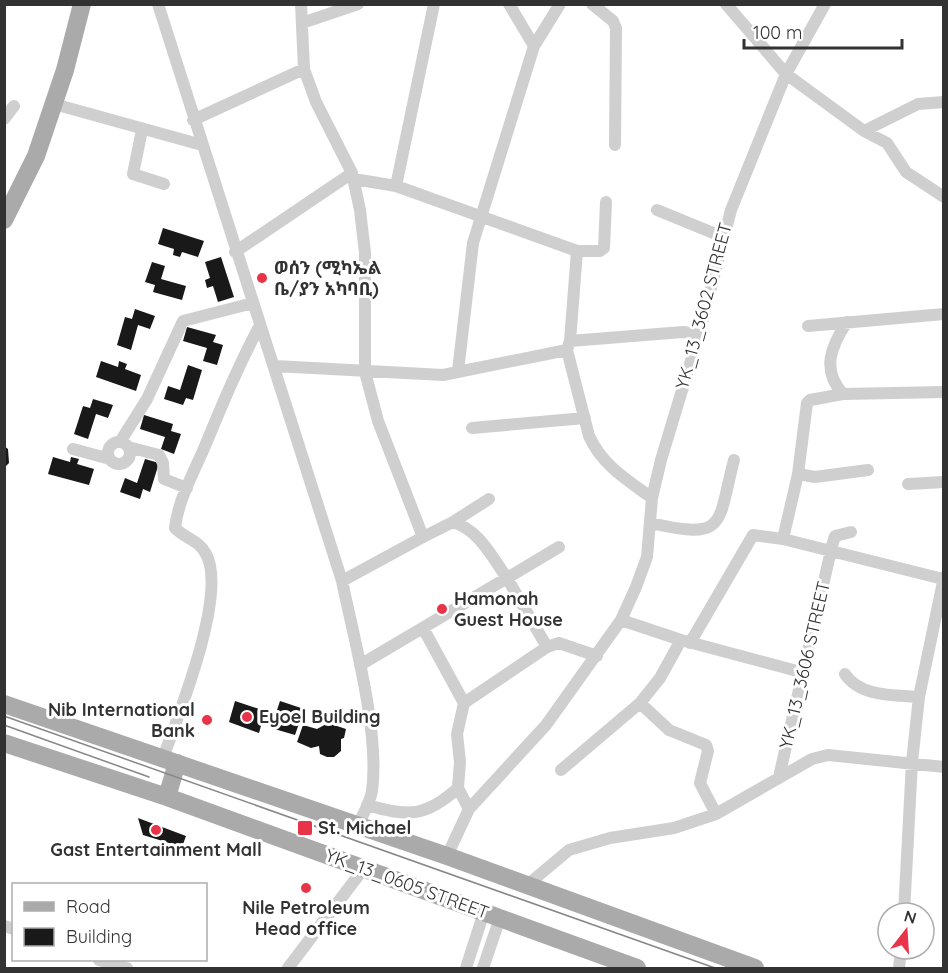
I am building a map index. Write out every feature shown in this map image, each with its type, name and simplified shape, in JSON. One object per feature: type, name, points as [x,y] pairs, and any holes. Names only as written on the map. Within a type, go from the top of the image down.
[{"type":"main road","points":[[4,220],[36,156],[54,104],[82,4]]},
{"type":"main road","points":[[4,704],[447,856],[754,969]]},
{"type":"main road","name":"YK_13_0605 STREET","points":[[5,746],[167,797],[637,969]]},
{"type":"main road","points":[[167,797],[170,761]]},
{"type":"street","points":[[158,4],[235,252],[275,366],[342,581],[360,664],[373,750],[372,793],[358,825]]},
{"type":"street","points":[[301,4],[304,69],[316,102],[353,176],[365,253],[365,372],[378,422],[423,537]]},
{"type":"street","points":[[302,23],[358,4]]},
{"type":"street","points":[[396,186],[434,4]]},
{"type":"street","points":[[509,4],[534,46]]},
{"type":"street","points":[[458,371],[473,243],[483,217],[534,46],[560,4]]},
{"type":"street","points":[[592,4],[613,21],[616,28],[615,145]]},
{"type":"street","points":[[726,4],[786,74],[864,131],[888,143],[906,172],[944,197]]},
{"type":"street","name":"YK_13_3602 STREET","points":[[447,856],[469,809],[546,725],[621,620],[647,557],[651,498],[699,334],[723,237],[755,144],[786,74],[825,4]]},
{"type":"street","points":[[193,120],[304,69]]},
{"type":"street","points":[[864,131],[918,104],[944,102]]},
{"type":"street","points":[[54,104],[202,145]]},
{"type":"street","points":[[4,119],[14,106]]},
{"type":"street","points":[[142,130],[133,174],[164,184]]},
{"type":"street","points":[[235,252],[353,176],[396,186],[577,251],[600,251],[604,248],[606,202]]},
{"type":"street","points":[[657,210],[723,237]]},
{"type":"street","points":[[577,251],[568,346],[585,418],[596,450],[608,465],[651,498]]},
{"type":"street","points":[[124,445],[183,321],[253,303]]},
{"type":"street","points":[[808,326],[944,314]]},
{"type":"street","points":[[843,394],[833,379],[830,357],[833,342],[847,322]]},
{"type":"street","points":[[170,761],[201,651],[211,575],[206,552],[194,540],[175,528],[187,488],[244,354],[260,325]]},
{"type":"street","points":[[275,366],[443,375],[568,346],[682,332],[699,334]]},
{"type":"street","points":[[783,539],[798,474],[807,403],[813,398],[843,394],[944,392]]},
{"type":"street","points":[[472,428],[585,418]]},
{"type":"street","points":[[73,449],[110,459],[109,450],[115,443],[159,455],[163,463],[164,479],[187,488]]},
{"type":"street","points":[[651,523],[691,531],[706,529],[713,525],[724,510],[734,460]]},
{"type":"street","points":[[798,474],[814,477],[868,470]]},
{"type":"street","points":[[908,484],[944,482]]},
{"type":"street","points":[[342,581],[453,522],[489,500]]},
{"type":"street","points":[[453,522],[463,525],[480,539],[507,578],[547,647]]},
{"type":"street","points":[[832,553],[835,536],[851,532]]},
{"type":"street","points":[[561,770],[640,703],[660,678],[677,639],[753,535],[783,539],[832,553],[943,578],[919,697],[912,762],[905,901]]},
{"type":"street","points":[[360,664],[559,547]]},
{"type":"street","name":"YK_13_3606 STREET","points":[[779,777],[801,672],[832,553]]},
{"type":"street","points":[[621,620],[677,639],[801,672]]},
{"type":"street","points":[[423,628],[464,703],[457,734],[460,762],[459,788],[469,809]]},
{"type":"street","points":[[464,703],[547,647],[560,643],[597,656]]},
{"type":"street","points":[[845,674],[851,683],[874,692],[919,697]]},
{"type":"street","points":[[640,703],[669,730],[706,745],[708,751],[700,783],[716,814]]},
{"type":"street","points":[[526,886],[569,849],[610,838],[674,828],[716,814],[812,759],[828,755],[944,767]]},
{"type":"street","points":[[368,805],[400,814],[414,813],[445,800],[459,788]]},
{"type":"street","points":[[288,969],[364,868]]},
{"type":"street","points":[[466,969],[492,915]]},
{"type":"street","points":[[483,969],[492,915]]},
{"type":"street","points":[[104,964],[127,969]]},
{"type":"building","points":[[163,228],[204,241],[198,257],[182,252],[180,257],[173,255],[174,249],[158,244]]},
{"type":"building","points":[[221,257],[234,297],[218,302],[213,286],[207,288],[205,280],[210,278],[205,262]]},
{"type":"building","points":[[152,262],[165,266],[161,279],[186,286],[182,300],[153,292],[155,285],[145,282]]},
{"type":"building","points":[[135,309],[155,316],[150,329],[138,325],[131,350],[117,345],[125,317],[132,319]]},
{"type":"building","points":[[187,327],[216,335],[213,342],[223,345],[217,365],[203,361],[207,348],[183,341]]},
{"type":"building","points":[[101,361],[118,367],[119,361],[127,364],[125,369],[141,375],[136,391],[96,377]]},
{"type":"building","points":[[188,365],[202,370],[193,400],[186,398],[183,405],[164,399],[168,386],[180,390]]},
{"type":"building","points":[[93,399],[113,405],[108,418],[96,414],[88,439],[74,434],[83,406],[90,408]]},
{"type":"building","points":[[144,415],[173,424],[171,431],[181,434],[174,454],[161,449],[165,437],[140,429]]},
{"type":"building","points":[[4,446],[8,449],[9,463],[4,468]]},
{"type":"building","points":[[53,457],[70,462],[71,457],[79,459],[77,464],[94,469],[89,485],[48,474]]},
{"type":"building","points":[[145,459],[159,463],[150,492],[143,489],[140,499],[120,492],[125,478],[137,483]]},
{"type":"building","name":"Eyoel Building","points":[[235,701],[265,711],[259,733],[229,722]]},
{"type":"building","points":[[280,701],[304,709],[295,735],[271,728]]},
{"type":"building","points":[[328,723],[346,729],[344,738],[341,739],[341,751],[334,757],[320,754],[319,746],[311,748],[297,742],[303,725],[317,729]]},
{"type":"building","name":"Gast Entertainment Mall","points":[[138,818],[186,836],[182,847],[143,835]]},
{"type":"tram line","points":[[4,716],[715,968]]},
{"type":"tram line","points":[[4,725],[149,777]]},
{"type":"place","name":"ወሰን (ሚካኤል ቤ/ያን አካባቢ)","points":[[262,278]]},
{"type":"place","name":"Hamonah Guest House","points":[[442,609]]},
{"type":"place","name":"Eyoel Building","points":[[247,717]]},
{"type":"place","name":"Nib International Bank","points":[[207,720]]},
{"type":"place","name":"St. Michael","points":[[305,828]]},
{"type":"place","name":"Gast Entertainment Mall","points":[[156,830]]},
{"type":"place","name":"Nile Petroleum Head office","points":[[306,888]]}]
